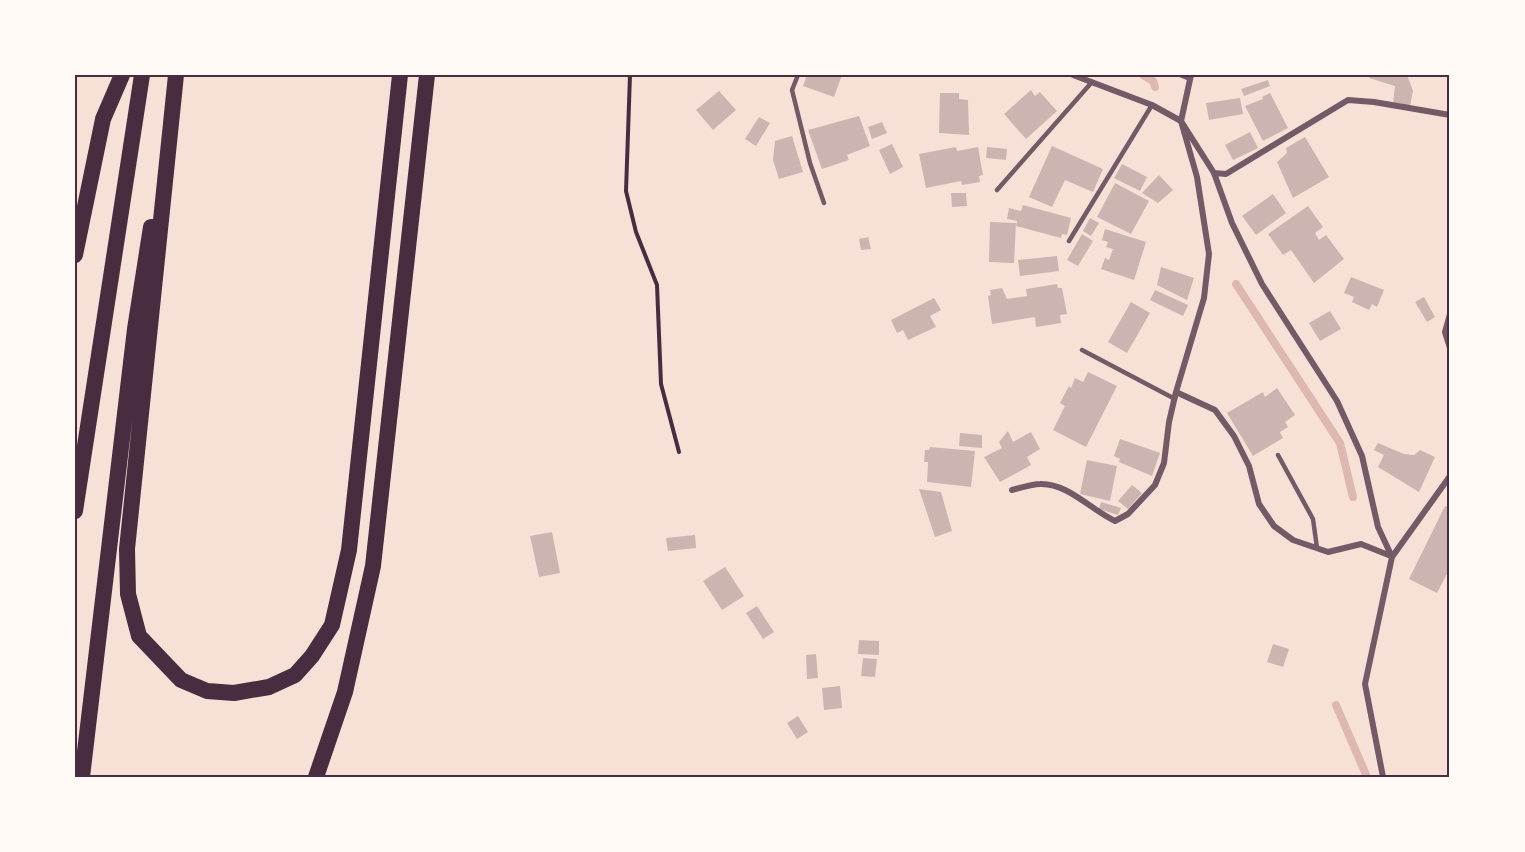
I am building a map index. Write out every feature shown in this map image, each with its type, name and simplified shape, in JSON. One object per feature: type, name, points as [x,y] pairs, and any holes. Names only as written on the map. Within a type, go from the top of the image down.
[{"type":"highway","points":[[75,255],[103,119],[122,75]]},
{"type":"highway","points":[[75,511],[142,75]]},
{"type":"highway","points":[[176,75],[127,549],[128,594],[139,636],[181,680],[207,691],[234,693],[269,687],[295,675],[312,656],[332,625],[338,605],[350,550],[400,75]]},
{"type":"highway","points":[[82,777],[135,329],[176,75]]},
{"type":"highway","points":[[316,777],[345,692],[373,566],[427,75]]},
{"type":"street","points":[[1073,75],[1152,105],[1181,121],[1214,173],[1232,223],[1262,284],[1337,401],[1362,456],[1378,527],[1392,556]]},
{"type":"street","points":[[1012,490],[1040,484],[1063,488],[1100,514],[1115,521],[1128,514],[1155,485],[1164,463],[1176,395],[1204,298],[1209,254],[1197,177],[1181,121],[1191,77]]},
{"type":"street","points":[[1214,173],[1226,174],[1348,100],[1374,102],[1450,115]]},
{"type":"street","points":[[1450,314],[1445,332],[1450,348]]},
{"type":"street","points":[[1176,395],[1215,410],[1234,436],[1249,466],[1259,504],[1274,526],[1293,540],[1328,552],[1361,544],[1392,556]]},
{"type":"street","points":[[1383,777],[1365,684],[1392,556],[1450,476]]},
{"type":"lane","points":[[798,75],[792,90],[810,163],[824,203]]},
{"type":"lane","points":[[1180,75],[1191,77]]},
{"type":"lane","points":[[997,190],[1092,82]]},
{"type":"lane","points":[[1069,241],[1152,105]]},
{"type":"lane","points":[[1082,350],[1176,395]]},
{"type":"lane","points":[[1278,455],[1313,519],[1317,548]]},
{"type":"path","points":[[630,75],[626,191],[636,232],[657,285],[661,384],[679,452]]},
{"type":"building","points":[[807,75],[842,75],[834,97],[803,86]]},
{"type":"building","points":[[1369,75],[1407,75],[1413,91],[1410,106],[1393,103],[1395,86],[1369,78]]},
{"type":"building","points":[[1268,80],[1270,86],[1244,96],[1241,89]]},
{"type":"building","points":[[1031,90],[1035,96],[1040,92],[1057,111],[1026,139],[1004,114]]},
{"type":"building","points":[[719,91],[736,110],[713,130],[696,110]]},
{"type":"building","points":[[940,93],[959,93],[959,99],[968,100],[969,135],[939,133]]},
{"type":"building","points":[[1270,93],[1288,128],[1263,141],[1245,106],[1263,99],[1262,97]]},
{"type":"building","points":[[1240,98],[1243,114],[1209,120],[1206,103]]},
{"type":"building","points":[[859,116],[870,146],[847,155],[849,160],[822,169],[808,130]]},
{"type":"building","points":[[759,117],[770,123],[756,146],[745,139]]},
{"type":"building","points":[[882,122],[887,133],[872,139],[868,127]]},
{"type":"building","points":[[1250,132],[1258,148],[1233,160],[1225,145]]},
{"type":"building","points":[[792,136],[803,172],[779,179],[773,160],[775,141]]},
{"type":"building","points":[[1305,137],[1329,177],[1293,198],[1277,162],[1287,153],[1286,148]]},
{"type":"building","points":[[892,144],[903,167],[890,174],[879,150]]},
{"type":"building","points":[[1052,146],[1103,169],[1093,192],[1065,180],[1052,207],[1029,197]]},
{"type":"building","points":[[956,147],[957,151],[978,147],[983,175],[979,176],[980,182],[962,185],[961,181],[926,188],[919,154]]},
{"type":"building","points":[[987,147],[1007,149],[1006,160],[986,158]]},
{"type":"building","points":[[1122,164],[1147,177],[1140,191],[1114,178]]},
{"type":"building","points":[[1159,175],[1173,190],[1158,203],[1142,193]]},
{"type":"building","points":[[1115,183],[1149,201],[1131,234],[1097,217]]},
{"type":"building","points":[[951,193],[966,193],[967,206],[952,207]]},
{"type":"building","points":[[1273,194],[1286,213],[1256,235],[1242,216]]},
{"type":"building","points":[[1023,205],[1071,218],[1067,235],[1062,234],[1061,238],[1016,226],[1017,221],[1007,219],[1009,208],[1021,211]]},
{"type":"building","points":[[1308,206],[1323,227],[1315,233],[1319,240],[1326,235],[1344,259],[1314,283],[1291,250],[1283,255],[1268,234]]},
{"type":"building","points":[[1090,218],[1099,223],[1091,236],[1083,231]]},
{"type":"building","points":[[990,222],[1016,223],[1014,263],[989,262]]},
{"type":"building","points":[[1105,229],[1146,242],[1134,280],[1101,269],[1105,258],[1109,260],[1113,249],[1106,247],[1108,242],[1102,240]]},
{"type":"building","points":[[1082,234],[1093,241],[1078,266],[1067,260]]},
{"type":"building","points":[[868,237],[871,249],[861,250],[859,239]]},
{"type":"building","points":[[1057,256],[1059,271],[1020,276],[1018,260]]},
{"type":"building","points":[[1161,267],[1194,278],[1187,300],[1157,285]]},
{"type":"building","points":[[1351,277],[1384,290],[1377,307],[1372,304],[1369,310],[1352,302],[1354,297],[1344,293]]},
{"type":"building","points":[[1057,284],[1058,288],[1062,288],[1067,314],[1060,315],[1061,323],[1036,327],[1035,317],[992,324],[988,296],[991,295],[990,290],[1002,288],[1007,299],[1027,296],[1026,289]]},
{"type":"building","points":[[1155,290],[1188,305],[1183,316],[1150,300]]},
{"type":"building","points":[[1424,297],[1435,317],[1427,322],[1415,302]]},
{"type":"building","points":[[934,298],[941,310],[930,316],[936,327],[908,340],[903,330],[897,333],[891,320]]},
{"type":"building","points":[[1131,302],[1150,313],[1127,353],[1108,342]]},
{"type":"building","points":[[1330,311],[1341,329],[1320,341],[1309,323]]},
{"type":"building","points":[[1088,372],[1117,386],[1086,447],[1053,430],[1065,406],[1060,403],[1069,386],[1071,388],[1075,378],[1083,382]]},
{"type":"building","points":[[1277,388],[1295,415],[1285,422],[1288,427],[1280,432],[1283,438],[1253,456],[1227,413],[1263,392],[1265,397]]},
{"type":"building","points":[[1008,431],[1013,442],[1031,432],[1040,449],[1027,457],[1031,465],[1000,482],[984,457],[1002,448],[999,442]]},
{"type":"building","points":[[960,433],[982,435],[982,448],[959,446]]},
{"type":"building","points":[[1120,439],[1160,453],[1152,476],[1119,462],[1120,459],[1114,456]]},
{"type":"building","points":[[1378,443],[1404,454],[1414,455],[1420,450],[1435,457],[1419,492],[1378,467],[1384,455],[1374,450]]},
{"type":"building","points":[[930,447],[975,451],[971,487],[927,482],[928,462],[924,462],[925,450],[929,450]]},
{"type":"building","points":[[1087,460],[1117,466],[1110,501],[1080,494]]},
{"type":"building","points":[[1132,485],[1142,493],[1128,509],[1118,501]]},
{"type":"building","points":[[919,489],[941,492],[952,531],[935,537]]},
{"type":"building","points":[[1101,502],[1121,508],[1118,515],[1099,509]]},
{"type":"building","points":[[1445,506],[1450,508],[1450,568],[1437,593],[1409,579]]},
{"type":"building","points":[[552,532],[560,573],[539,577],[530,536]]},
{"type":"building","points":[[695,535],[696,548],[668,551],[666,538]]},
{"type":"building","points":[[725,567],[744,596],[722,610],[703,581]]},
{"type":"building","points":[[757,606],[774,632],[763,639],[746,613]]},
{"type":"building","points":[[859,640],[879,641],[879,655],[858,654]]},
{"type":"building","points":[[1273,644],[1289,649],[1283,667],[1267,662]]},
{"type":"building","points":[[816,654],[818,678],[807,679],[806,655]]},
{"type":"building","points":[[863,658],[877,659],[875,677],[861,676]]},
{"type":"building","points":[[840,686],[842,708],[824,710],[822,688]]},
{"type":"building","points":[[798,716],[808,732],[797,739],[787,723]]},
{"type":"waterway","points":[[1143,75],[1153,81],[1155,87]]},
{"type":"waterway","points":[[1236,284],[1340,443],[1353,497]]},
{"type":"waterway","points":[[1336,705],[1367,777]]}]
